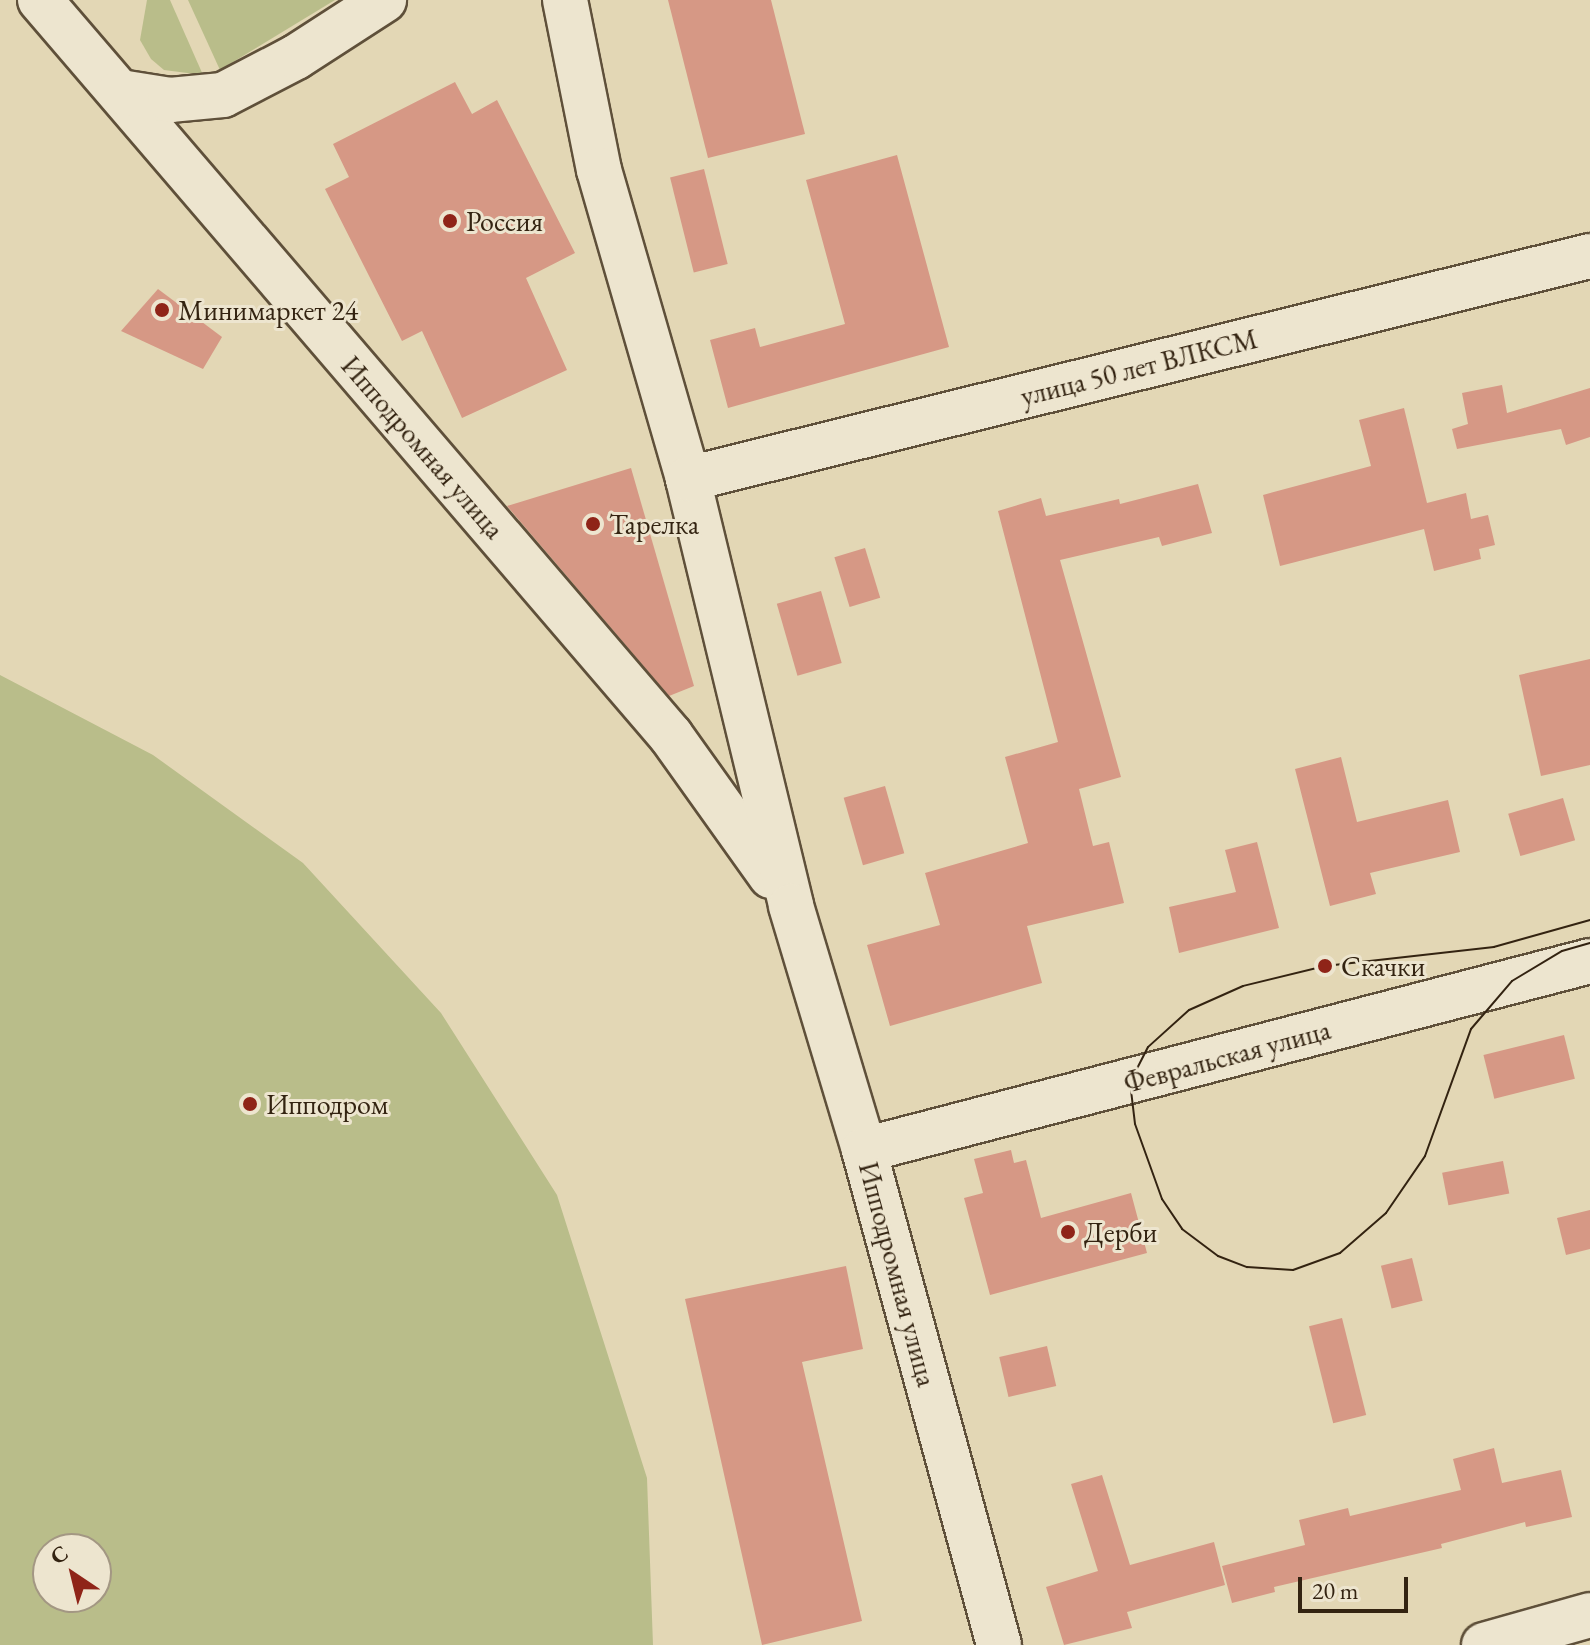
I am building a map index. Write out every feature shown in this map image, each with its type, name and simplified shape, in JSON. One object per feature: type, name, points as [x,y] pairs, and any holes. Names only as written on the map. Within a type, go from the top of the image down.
[{"type":"street","name":"Ипподромная улица","points":[[40,0],[671,736],[738,824],[791,906]]},
{"type":"street","points":[[120,92],[170,100],[223,95],[296,57],[384,0]]},
{"type":"street","name":"Ипподромная улица","points":[[565,0],[599,170],[688,479],[791,906],[864,1150],[999,1645]]},
{"type":"street","name":"улица 50 лет ВЛКСМ","points":[[688,479],[1590,256]]},
{"type":"street","name":"Февральская улица","points":[[864,1150],[1590,961]]},
{"type":"street","points":[[1484,1645],[1590,1615]]},
{"type":"green space","points":[[147,0],[170,0],[203,75],[164,70],[151,59],[140,40]]},
{"type":"green space","points":[[188,0],[335,0],[220,70]]},
{"type":"green space","name":"Ипподpом","points":[[0,675],[153,755],[303,863],[441,1013],[557,1195],[647,1478],[653,1645],[0,1645]]},
{"type":"building","points":[[668,0],[771,0],[805,134],[708,158]]},
{"type":"building","name":"Россия","points":[[455,82],[472,114],[497,100],[575,253],[526,278],[567,370],[462,418],[422,331],[402,341],[325,189],[349,177],[333,144]]},
{"type":"building","points":[[897,155],[949,347],[728,408],[710,340],[755,328],[760,347],[845,324],[806,180]]},
{"type":"building","points":[[704,169],[728,264],[694,273],[670,177]]},
{"type":"building","name":"Минимаркет 24","points":[[158,289],[222,337],[203,369],[121,331]]},
{"type":"building","points":[[1502,385],[1507,413],[1590,388],[1590,437],[1566,445],[1561,429],[1457,449],[1452,429],[1468,424],[1462,393]]},
{"type":"building","points":[[1404,408],[1427,503],[1466,493],[1471,519],[1488,515],[1495,545],[1479,549],[1481,559],[1434,571],[1424,529],[1280,566],[1263,495],[1371,466],[1359,420]]},
{"type":"building","points":[[631,468],[694,686],[669,696],[507,506]]},
{"type":"building","points":[[1198,484],[1212,533],[1162,546],[1159,537],[1060,560],[1121,777],[1079,789],[1093,846],[1109,842],[1124,903],[1027,926],[1042,983],[890,1026],[867,945],[940,925],[925,873],[1028,843],[1005,757],[1058,742],[998,511],[1041,498],[1046,516],[1119,499],[1120,504]]},
{"type":"building","points":[[865,548],[880,598],[850,607],[834,557]]},
{"type":"building","points":[[821,591],[842,663],[797,676],[777,604]]},
{"type":"building","points":[[1590,659],[1590,765],[1541,776],[1519,675]]},
{"type":"building","points":[[1341,757],[1357,822],[1448,800],[1460,852],[1370,873],[1376,894],[1330,906],[1295,769]]},
{"type":"building","points":[[885,786],[904,853],[863,865],[844,798]]},
{"type":"building","points":[[1563,798],[1575,840],[1520,856],[1508,814]]},
{"type":"building","points":[[1257,842],[1279,928],[1179,953],[1169,907],[1236,892],[1225,850]]},
{"type":"building","points":[[1564,1035],[1575,1079],[1494,1099],[1483,1055]]},
{"type":"building","points":[[1011,1150],[1014,1163],[1026,1160],[1041,1218],[1131,1193],[1147,1253],[990,1295],[964,1198],[983,1193],[974,1159]]},
{"type":"building","points":[[1503,1161],[1509,1193],[1448,1205],[1442,1173]]},
{"type":"building","points":[[1590,1210],[1590,1249],[1566,1255],[1557,1218]]},
{"type":"building","points":[[1412,1258],[1423,1301],[1392,1308],[1381,1266]]},
{"type":"building","points":[[846,1266],[863,1349],[802,1362],[862,1621],[762,1645],[685,1299]]},
{"type":"building","points":[[1342,1318],[1366,1415],[1333,1423],[1309,1326]]},
{"type":"building","points":[[1047,1346],[1056,1386],[1008,1397],[999,1357]]},
{"type":"building","points":[[1494,1448],[1502,1483],[1561,1470],[1572,1517],[1526,1527],[1525,1522],[1441,1544],[1442,1548],[1274,1587],[1275,1592],[1232,1603],[1222,1566],[1305,1545],[1299,1520],[1348,1508],[1350,1516],[1461,1490],[1453,1459]]},
{"type":"building","points":[[1102,1475],[1130,1565],[1214,1542],[1225,1585],[1127,1612],[1132,1628],[1064,1645],[1046,1587],[1098,1571],[1071,1484]]},
{"type":"tram line","points":[[1590,920],[1494,947],[1325,966],[1243,986],[1189,1010],[1148,1047],[1130,1082],[1135,1124],[1162,1199],[1182,1229],[1218,1256],[1247,1267],[1293,1270],[1340,1253],[1386,1213],[1425,1156],[1471,1029],[1512,981],[1562,951],[1590,943]]},
{"type":"place","name":"Россия","points":[[450,221]]},
{"type":"place","name":"Минимаркет 24","points":[[162,310]]},
{"type":"place","name":"Тарелка","points":[[593,524]]},
{"type":"place","name":"Скачки","points":[[1325,966]]},
{"type":"place","name":"Ипподpом","points":[[250,1104]]},
{"type":"place","name":"Дерби","points":[[1068,1232]]}]
